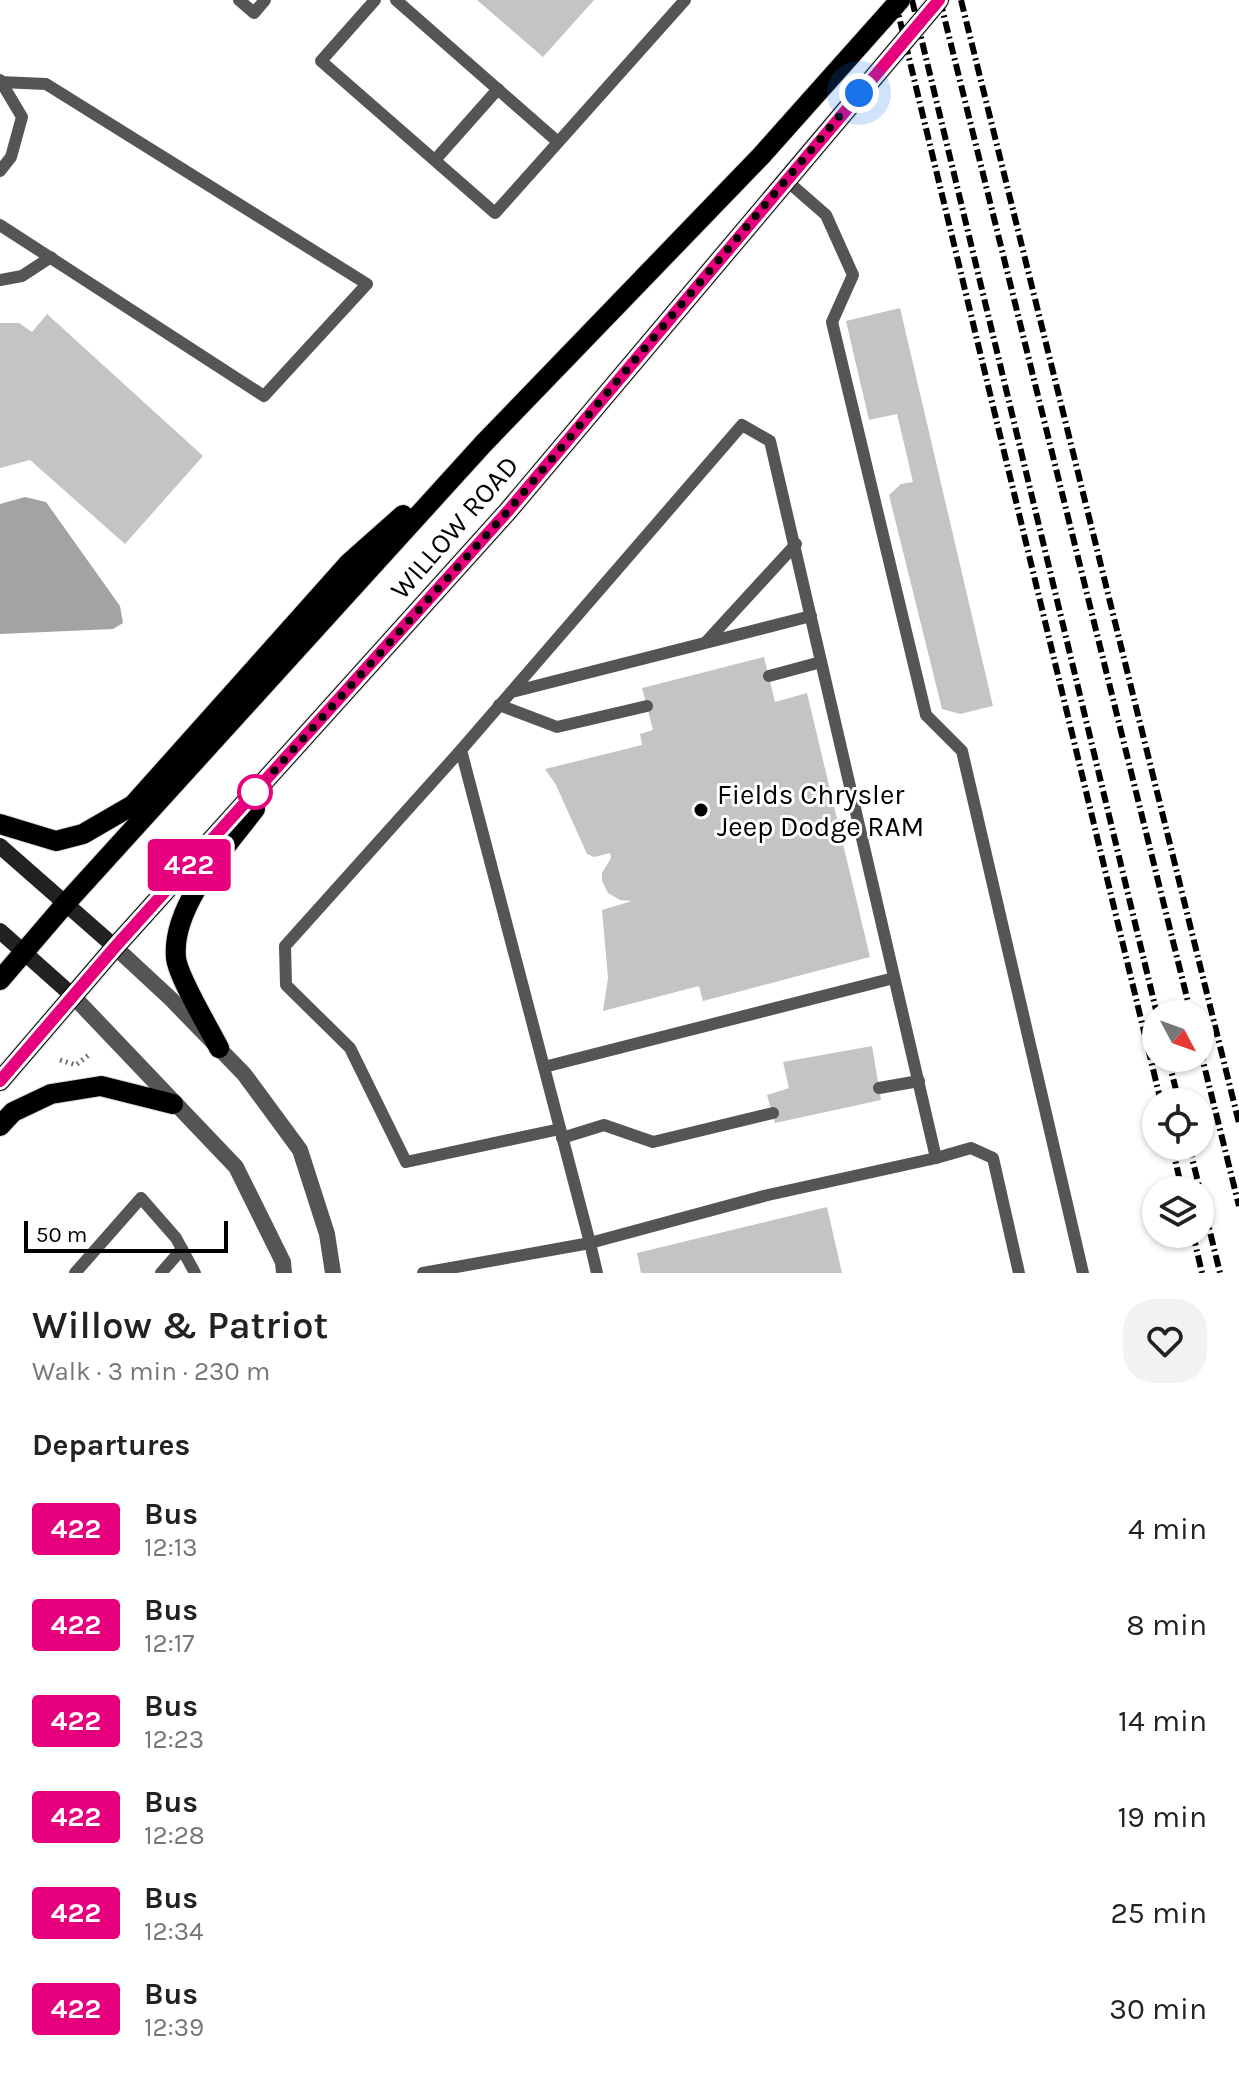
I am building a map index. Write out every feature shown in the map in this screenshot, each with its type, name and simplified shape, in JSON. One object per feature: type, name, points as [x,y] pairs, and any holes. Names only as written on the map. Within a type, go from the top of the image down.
[{"type":"main road","name":"WILLOW ROAD","points":[[0,980],[66,903],[484,443],[761,156],[900,0]]},
{"type":"main road","name":"WILLOW ROAD","points":[[0,1081],[115,947],[508,511],[939,0]]},
{"type":"main road","points":[[0,824],[56,841],[83,834],[133,805],[349,563],[484,443]]},
{"type":"main road","points":[[219,1048],[176,961],[177,928],[192,895],[254,810],[468,571],[508,511]]},
{"type":"main road","points":[[0,846],[115,947]]},
{"type":"main road","points":[[0,931],[73,996]]},
{"type":"main road","points":[[0,1126],[13,1112],[51,1094],[101,1086],[173,1104]]},
{"type":"street","points":[[115,947],[244,1074],[300,1150],[327,1234],[333,1273]]},
{"type":"street","points":[[73,996],[236,1167],[283,1262],[284,1273]]},
{"type":"lane","points":[[239,0],[254,13],[265,0]]},
{"type":"lane","points":[[375,0],[321,61],[495,213],[685,0]]},
{"type":"lane","points":[[396,0],[558,142]]},
{"type":"lane","points":[[0,81],[22,117],[11,157],[0,171]]},
{"type":"lane","points":[[0,81],[46,84],[367,284],[264,396],[0,225]]},
{"type":"lane","points":[[435,160],[498,89]]},
{"type":"lane","points":[[786,180],[826,215],[853,275],[832,322],[926,715],[962,751],[1083,1273]]},
{"type":"lane","points":[[0,280],[22,276],[51,257]]},
{"type":"lane","points":[[773,1113],[653,1142],[604,1125],[406,1162],[350,1048],[286,985],[285,946],[461,750],[742,425],[770,441],[936,1158]]},
{"type":"lane","points":[[706,643],[796,544]]},
{"type":"lane","points":[[510,693],[811,616]]},
{"type":"lane","points":[[769,676],[821,662]]},
{"type":"lane","points":[[499,705],[557,727],[647,706]]},
{"type":"lane","points":[[461,750],[597,1273]]},
{"type":"lane","points":[[544,1067],[894,978]]},
{"type":"lane","points":[[879,1088],[919,1081]]},
{"type":"lane","points":[[423,1273],[590,1243],[768,1195],[971,1148],[993,1158],[1019,1273]]},
{"type":"lane","points":[[75,1273],[141,1198],[176,1238],[195,1273]]},
{"type":"lane","points":[[161,1273],[182,1249]]},
{"type":"path","points":[[60,1060],[76,1065],[90,1054]]},
{"type":"shaded area","points":[[25,497],[46,502],[120,606],[123,623],[113,629],[0,634],[0,504]]},
{"type":"building","points":[[477,0],[594,0],[543,57]]},
{"type":"building","points":[[900,308],[993,706],[960,714],[942,709],[889,495],[901,484],[913,482],[897,414],[869,420],[846,321]]},
{"type":"building","points":[[47,314],[203,456],[125,544],[30,460],[0,468],[0,323],[19,323],[32,332]]},
{"type":"building","name":"Fields Chrysler Jeep Dodge RAM","points":[[764,657],[775,702],[807,693],[870,957],[703,1001],[699,986],[603,1011],[608,978],[602,910],[632,901],[620,900],[608,893],[602,873],[611,858],[610,853],[594,857],[587,854],[556,785],[545,769],[642,745],[640,734],[653,730],[642,688]]},
{"type":"building","points":[[872,1046],[881,1100],[775,1123],[767,1095],[789,1088],[783,1062]]},
{"type":"building","points":[[827,1207],[842,1273],[641,1273],[637,1253]]},
{"type":"railway","points":[[895,0],[1158,1088]]},
{"type":"railway","points":[[912,0],[1154,1000]]},
{"type":"railway","points":[[940,0],[1188,1000]]},
{"type":"railway","points":[[961,0],[1239,1123]]},
{"type":"railway","points":[[1172,1072],[1176,1088]]},
{"type":"railway","points":[[1206,1072],[1239,1206]]},
{"type":"railway","points":[[1175,1160],[1179,1176]]},
{"type":"railway","points":[[1192,1160],[1196,1176]]},
{"type":"railway","points":[[1196,1248],[1202,1273]]},
{"type":"railway","points":[[1214,1248],[1220,1273]]},
{"type":"bus line","name":"422","points":[[0,1081],[115,947],[508,511],[939,0]]},
{"type":"place","name":"Fields Chrysler Jeep Dodge RAM","points":[[701,810]]},
{"type":"route","points":[[255,792],[508,511],[859,93]]}]
